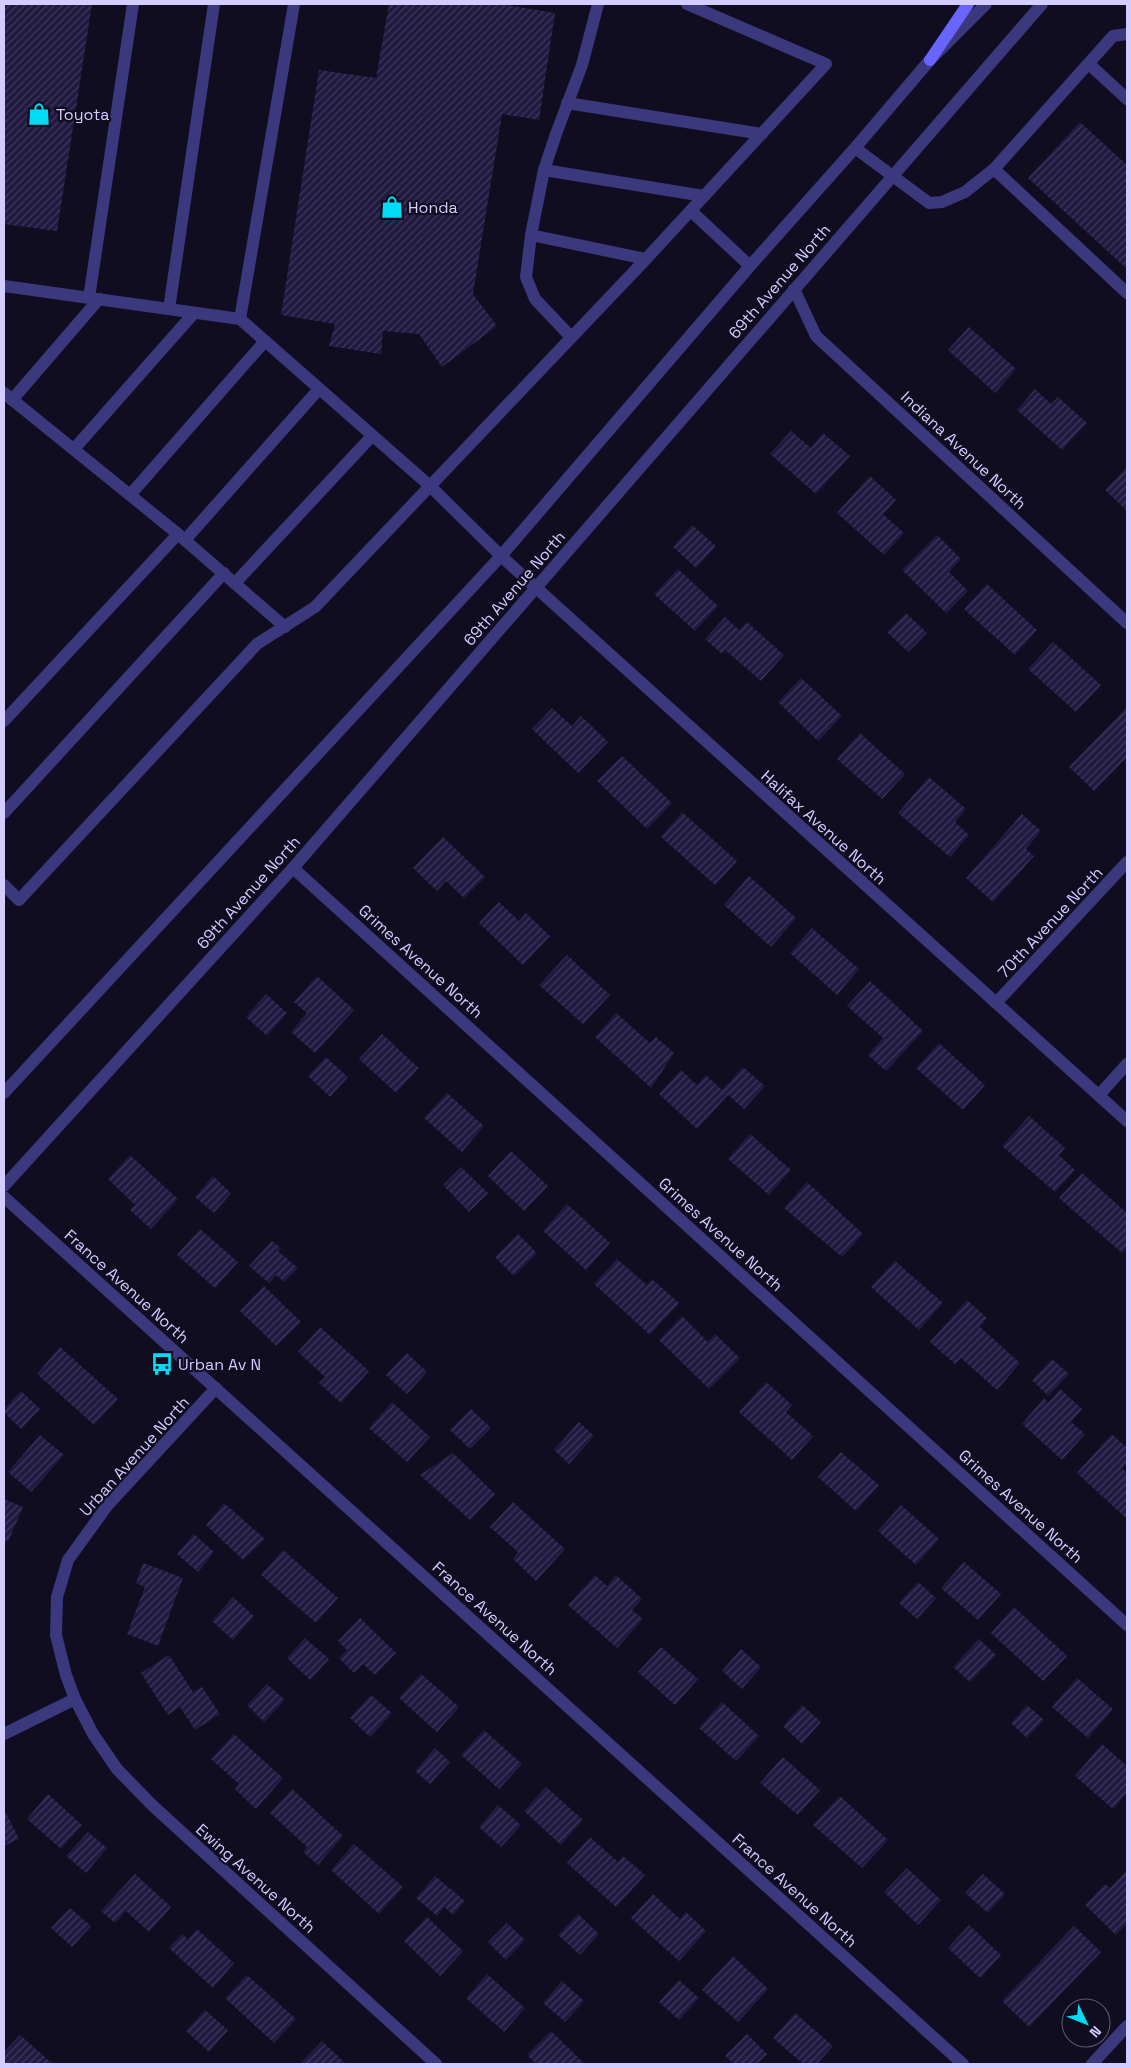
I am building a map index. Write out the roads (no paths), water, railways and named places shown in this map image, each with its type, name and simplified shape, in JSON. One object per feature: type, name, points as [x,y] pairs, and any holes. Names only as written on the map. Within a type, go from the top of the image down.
[{"type":"main road","points":[[930,60],[968,4]]},
{"type":"street","points":[[134,4],[94,299],[8,396],[181,537],[285,627]]},
{"type":"street","points":[[169,309],[214,4]]},
{"type":"street","points":[[4,286],[240,319],[294,4]]},
{"type":"street","points":[[572,337],[535,299],[526,277],[531,235],[544,170],[582,65],[598,4]]},
{"type":"street","points":[[4,885],[19,900],[257,644],[314,608],[646,259],[826,64],[687,4]]},
{"type":"street","name":"69th Avenue North","points":[[4,1092],[501,556],[750,266],[856,148],[930,60],[986,4]]},
{"type":"street","name":"69th Avenue North","points":[[4,1186],[293,868],[1042,4]]},
{"type":"street","points":[[856,148],[929,203],[942,202],[965,192],[994,168],[1090,64],[1113,36],[1127,34]]},
{"type":"street","points":[[1090,64],[1127,99]]},
{"type":"street","points":[[567,103],[762,134]]},
{"type":"street","points":[[994,168],[1127,293]]},
{"type":"street","points":[[544,170],[704,196]]},
{"type":"street","points":[[691,211],[750,266]]},
{"type":"street","points":[[531,235],[646,259]]},
{"type":"street","name":"Indiana Avenue North","points":[[794,289],[816,336],[1127,623]]},
{"type":"street","points":[[74,449],[194,313]]},
{"type":"street","name":"Halifax Avenue North","points":[[240,319],[430,486],[536,588],[1127,1121]]},
{"type":"street","points":[[130,495],[265,341]]},
{"type":"street","points":[[4,721],[181,537],[319,389]]},
{"type":"street","points":[[235,583],[372,436]]},
{"type":"street","points":[[4,813],[224,573]]},
{"type":"street","name":"70th Avenue North","points":[[996,1004],[1127,862]]},
{"type":"street","name":"Grimes Avenue North","points":[[293,868],[1127,1625]]},
{"type":"street","points":[[1099,1095],[1127,1064]]},
{"type":"street","name":"France Avenue North","points":[[4,1197],[963,2064]]},
{"type":"street","name":"Urban Avenue North","points":[[75,1700],[66,1675],[56,1635],[57,1597],[68,1560],[107,1506],[216,1388]]},
{"type":"street","points":[[4,1734],[75,1700]]},
{"type":"street","name":"Ewing Avenue North","points":[[75,1700],[98,1741],[117,1769],[131,1784],[436,2064]]},
{"type":"street","points":[[1092,2064],[1127,2026]]},
{"type":"place","name":"Toyota","points":[[39,114]]},
{"type":"place","name":"Honda","points":[[392,207]]},
{"type":"place","name":"Urban Av N","points":[[162,1364]]}]
